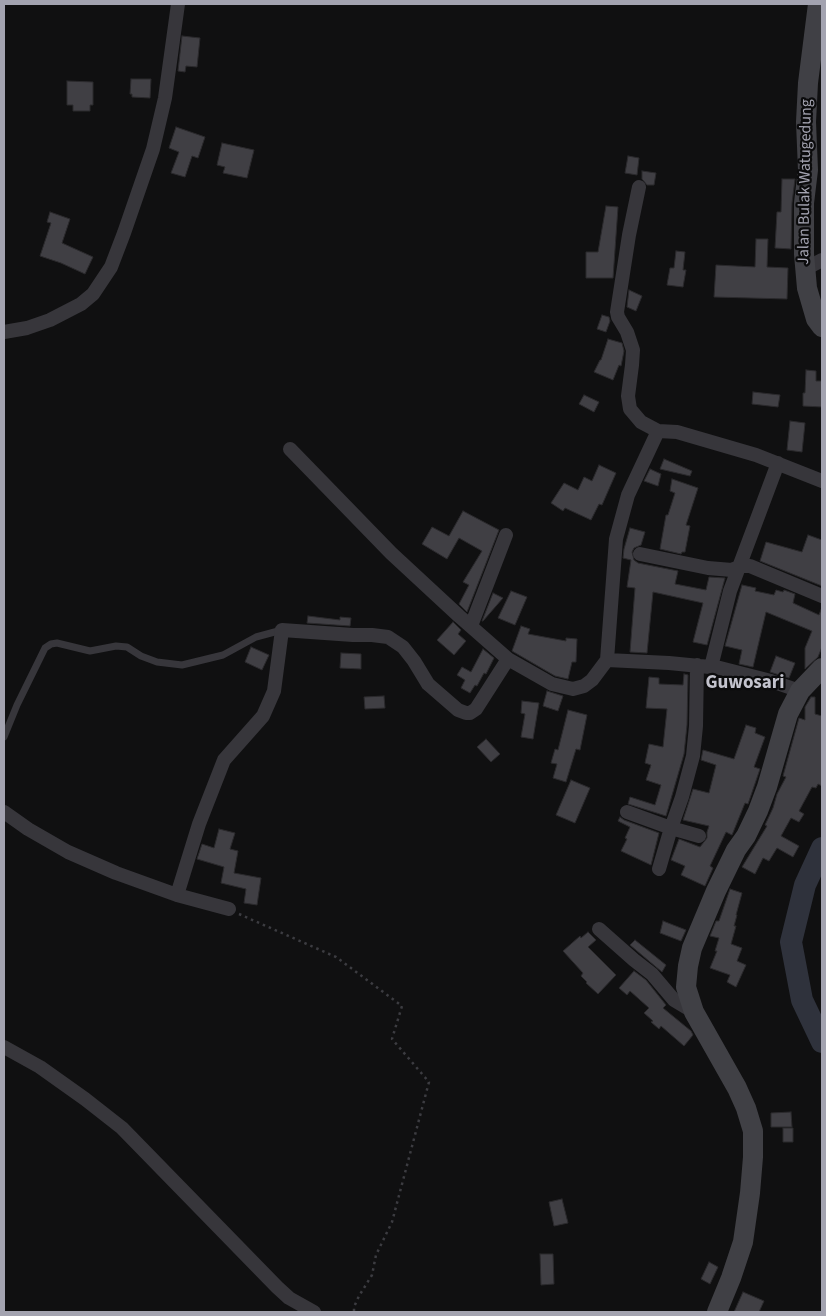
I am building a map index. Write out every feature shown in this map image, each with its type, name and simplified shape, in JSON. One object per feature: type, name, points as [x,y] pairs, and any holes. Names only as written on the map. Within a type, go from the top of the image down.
[{"type":"main road","name":"Jalan Bulak Watugedung","points":[[818,4],[808,83],[806,122],[808,170],[804,203],[814,265],[807,288],[816,318],[822,326]]},
{"type":"main road","points":[[717,1312],[743,1242],[750,1192],[753,1143],[750,1119],[737,1088],[723,1060],[694,1012],[686,986],[688,966],[692,948],[716,891],[758,811],[770,778],[784,725],[800,692],[822,668]]},
{"type":"street","points":[[4,332],[27,328],[50,320],[80,304],[92,294],[111,267],[153,149],[165,98],[178,4]]},
{"type":"street","points":[[639,187],[630,228],[617,315],[627,332],[633,350],[628,396],[630,409],[641,422],[658,430],[677,432],[756,455],[822,481]]},
{"type":"street","points":[[290,449],[391,553],[508,659],[552,684],[573,689],[584,686],[592,680],[607,660],[616,539],[628,495],[658,430]]},
{"type":"street","points":[[659,869],[693,756],[704,666],[778,463]]},
{"type":"street","points":[[471,626],[506,535]]},
{"type":"street","points":[[640,554],[708,568],[732,570],[741,566],[750,566],[822,596]]},
{"type":"street","points":[[177,895],[199,824],[224,760],[263,716],[274,691],[282,630],[388,637],[403,647],[428,684],[458,710],[466,713],[476,709],[508,659]]},
{"type":"street","points":[[607,660],[704,666],[756,676],[800,692]]},
{"type":"street","points":[[4,812],[28,829],[68,852],[177,895],[229,909]]},
{"type":"street","points":[[627,812],[699,836]]},
{"type":"street","points":[[599,929],[652,974],[674,1000],[694,1012]]},
{"type":"street","points":[[4,1047],[40,1067],[85,1098],[122,1128],[277,1287],[289,1298],[314,1312]]},
{"type":"lane","points":[[4,737],[21,696],[45,648],[51,644],[57,643],[90,651],[116,646],[127,647],[141,656],[157,662],[182,665],[223,655],[256,637],[282,630]]},
{"type":"path","points":[[229,909],[336,957],[402,1006],[392,1039],[428,1082],[392,1222],[376,1255],[372,1275],[354,1306],[354,1312]]},
{"type":"building","points":[[182,36],[200,38],[197,67],[186,66],[185,72],[178,71]]},
{"type":"building","points":[[131,79],[151,79],[150,98],[132,97],[132,94],[130,94]]},
{"type":"building","points":[[67,81],[93,82],[93,105],[90,105],[90,111],[73,111],[73,105],[67,105]]},
{"type":"building","points":[[176,127],[205,137],[198,158],[192,156],[185,177],[171,173],[179,152],[169,148]]},
{"type":"building","points":[[222,143],[254,150],[247,178],[223,173],[225,167],[217,165]]},
{"type":"building","points":[[628,156],[639,158],[637,175],[625,173]]},
{"type":"building","points":[[642,171],[656,173],[654,185],[647,185],[642,179]]},
{"type":"building","points":[[782,179],[795,179],[792,203],[791,249],[775,248],[777,212],[781,212]]},
{"type":"building","points":[[606,206],[618,207],[613,278],[586,278],[586,252],[598,252]]},
{"type":"building","points":[[50,212],[70,219],[62,243],[93,257],[85,274],[40,256],[51,223],[47,222]]},
{"type":"building","points":[[756,239],[768,239],[767,267],[788,268],[787,299],[714,297],[716,265],[755,267]]},
{"type":"building","points":[[676,251],[685,252],[683,270],[686,270],[683,287],[667,285],[670,268],[674,268]]},
{"type":"building","points":[[629,290],[642,296],[636,311],[627,307]]},
{"type":"building","points":[[602,315],[609,317],[610,321],[606,332],[597,329]]},
{"type":"building","points":[[608,339],[622,343],[624,351],[621,366],[619,365],[613,380],[594,372],[601,360]]},
{"type":"building","points":[[806,370],[816,371],[816,381],[822,381],[822,407],[803,406]]},
{"type":"building","points":[[753,392],[780,395],[778,407],[752,404]]},
{"type":"building","points":[[584,395],[599,402],[594,412],[579,404]]},
{"type":"building","points":[[790,421],[805,423],[802,452],[787,450]]},
{"type":"building","points":[[664,459],[692,471],[690,476],[660,469]]},
{"type":"building","points":[[599,465],[616,473],[602,505],[599,504],[591,520],[565,508],[563,511],[551,503],[564,483],[578,490],[584,477],[592,481]]},
{"type":"building","points":[[650,469],[661,474],[658,486],[644,481]]},
{"type":"building","points":[[672,479],[698,488],[686,525],[690,526],[685,552],[681,554],[660,549],[666,515],[668,515],[675,493],[670,491]]},
{"type":"building","points":[[463,511],[499,530],[467,612],[459,604],[469,585],[463,582],[482,551],[459,538],[447,559],[422,544],[432,527],[449,536]]},
{"type":"building","points":[[630,528],[645,532],[641,545],[634,548],[632,552],[634,560],[638,563],[678,571],[675,584],[706,590],[709,577],[725,578],[707,645],[693,642],[703,603],[653,592],[647,653],[630,652],[635,588],[627,587],[631,560],[623,558]]},
{"type":"building","points":[[808,535],[822,540],[822,586],[760,561],[766,542],[802,552]]},
{"type":"building","points":[[742,585],[756,588],[755,591],[774,595],[776,590],[783,592],[784,590],[795,594],[793,603],[819,615],[822,607],[822,647],[818,657],[805,669],[805,648],[812,631],[766,612],[753,667],[739,664],[742,650],[725,646]]},
{"type":"building","points":[[511,591],[527,597],[515,625],[498,618]]},
{"type":"building","points":[[493,593],[503,598],[482,621]]},
{"type":"building","points":[[308,616],[340,620],[340,617],[351,618],[350,626],[307,623]]},
{"type":"building","points":[[453,622],[461,630],[458,634],[466,641],[454,655],[437,640]]},
{"type":"building","points":[[521,626],[530,629],[528,634],[566,641],[566,638],[577,639],[576,662],[572,662],[568,679],[555,676],[512,651]]},
{"type":"building","points":[[251,647],[269,655],[262,670],[245,662]]},
{"type":"building","points":[[483,649],[494,658],[486,674],[484,673],[477,686],[475,685],[470,693],[461,688],[465,680],[457,675],[462,667],[471,672]]},
{"type":"building","points":[[341,653],[361,654],[361,669],[340,668]]},
{"type":"building","points":[[776,656],[795,663],[789,678],[770,672]]},
{"type":"building","points":[[684,674],[688,675],[687,725],[684,754],[666,816],[628,804],[630,797],[655,805],[661,785],[646,780],[651,765],[645,763],[649,744],[663,747],[667,709],[646,708],[649,677],[659,678],[659,684],[683,685]]},
{"type":"building","points":[[547,691],[563,696],[558,711],[543,706]]},
{"type":"building","points":[[384,696],[385,708],[365,709],[364,697]]},
{"type":"building","points":[[811,697],[815,697],[815,714],[822,716],[822,786],[818,784],[816,788],[812,787],[799,811],[804,814],[799,822],[791,818],[781,836],[799,846],[793,857],[777,848],[769,861],[763,858],[755,874],[742,867],[767,826],[765,825],[777,794],[786,777],[783,776],[799,718],[805,720],[805,707]]},
{"type":"building","points":[[522,701],[539,703],[533,739],[521,737],[525,714],[521,713]]},
{"type":"building","points":[[568,710],[587,715],[580,750],[576,749],[566,782],[553,778],[557,764],[551,763],[555,749],[558,750]]},
{"type":"building","points":[[746,725],[756,728],[755,733],[765,737],[754,767],[760,769],[748,804],[745,803],[732,835],[726,832],[710,866],[713,868],[705,886],[681,875],[685,866],[671,860],[679,839],[700,847],[707,838],[709,826],[683,820],[693,789],[709,793],[716,765],[701,760],[703,750],[734,759]]},
{"type":"building","points":[[486,739],[500,754],[491,762],[477,747]]},
{"type":"building","points":[[571,780],[590,788],[575,823],[556,815]]},
{"type":"building","points":[[620,817],[659,833],[651,865],[621,851],[630,827],[618,821]]},
{"type":"building","points":[[219,829],[235,833],[230,849],[238,851],[234,873],[261,878],[257,905],[244,903],[246,889],[221,883],[224,867],[197,859],[202,844],[214,848]]},
{"type":"building","points":[[730,889],[742,893],[731,944],[742,948],[737,961],[746,965],[736,987],[727,982],[730,975],[710,968],[717,951],[715,951],[719,938],[710,936],[716,921],[719,921]]},
{"type":"building","points":[[663,921],[686,930],[681,941],[660,933]]},
{"type":"building","points":[[588,932],[596,940],[588,947],[616,975],[598,994],[586,983],[581,976],[583,973],[563,951],[580,936],[581,938]]},
{"type":"building","points":[[635,940],[666,965],[662,972],[630,945]]},
{"type":"building","points":[[634,971],[646,980],[666,1005],[663,1008],[691,1031],[693,1035],[684,1046],[661,1026],[659,1029],[651,1022],[653,1021],[644,1013],[649,1008],[630,991],[627,995],[619,988]]},
{"type":"building","points":[[791,1112],[792,1127],[771,1127],[771,1113]]},
{"type":"building","points":[[783,1128],[793,1128],[793,1142],[783,1142]]},
{"type":"building","points":[[562,1199],[568,1223],[554,1226],[549,1202]]},
{"type":"building","points":[[540,1254],[553,1254],[554,1284],[541,1285]]},
{"type":"building","points":[[709,1262],[718,1267],[710,1284],[701,1279]]},
{"type":"building","points":[[743,1292],[764,1301],[759,1312],[734,1312]]},
{"type":"waterway","points":[[822,848],[805,885],[791,942],[802,1000],[822,1042]]},
{"type":"district","name":"Guwosari","points":[[745,684]]}]
